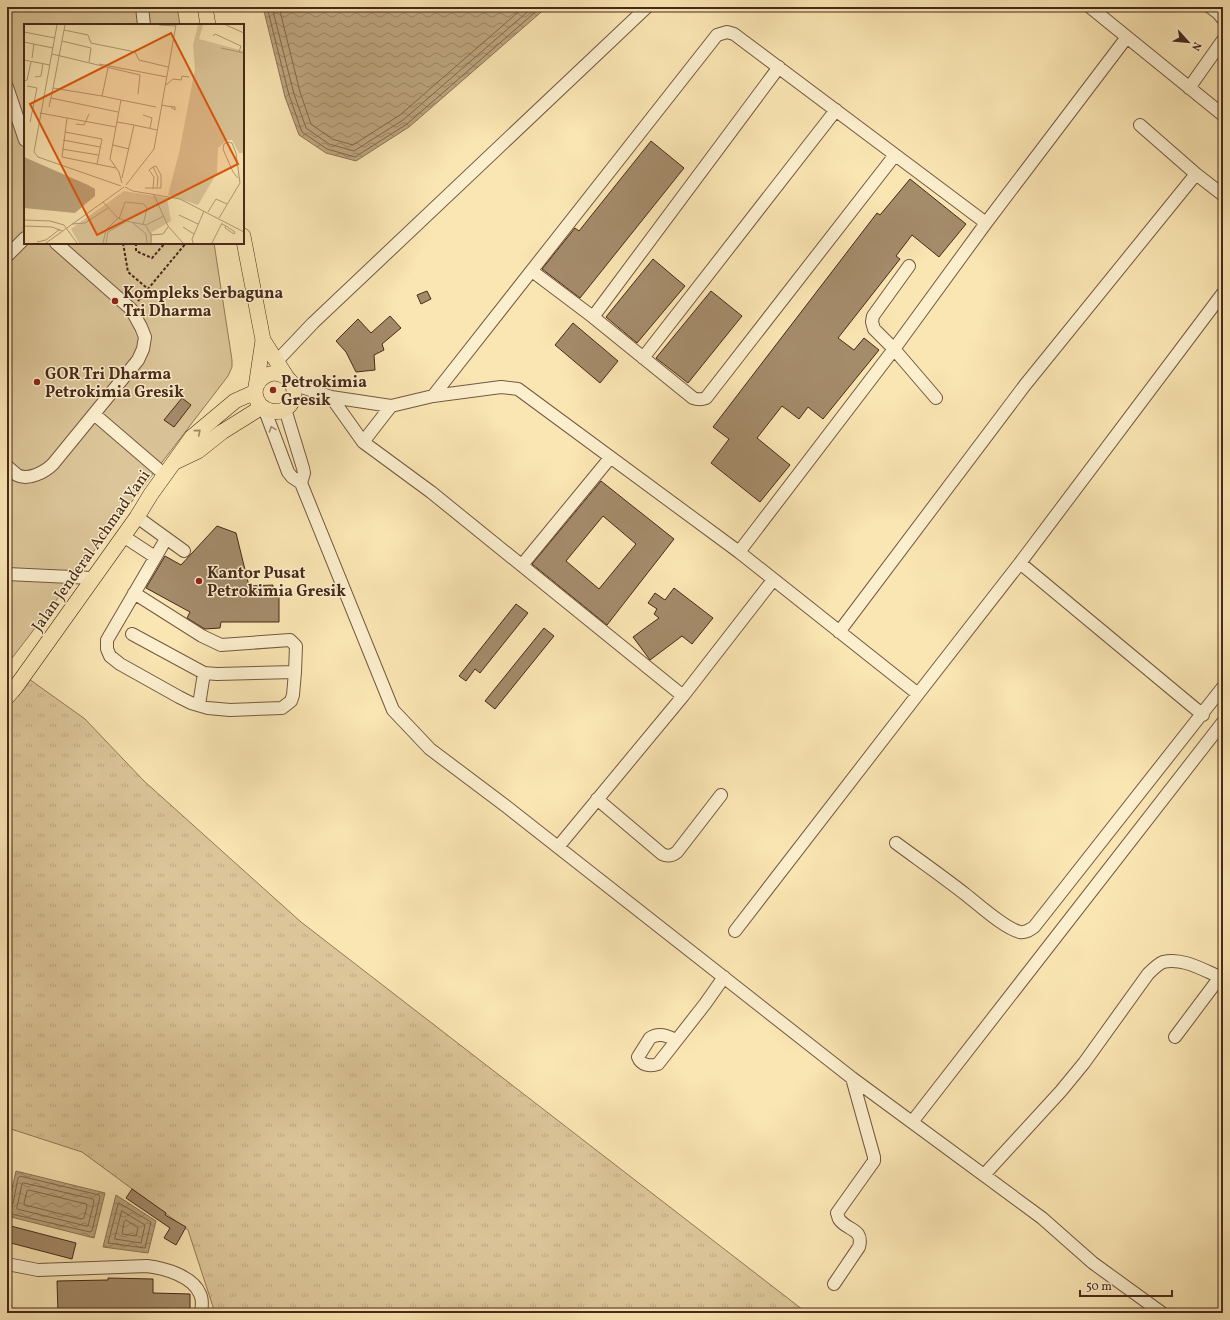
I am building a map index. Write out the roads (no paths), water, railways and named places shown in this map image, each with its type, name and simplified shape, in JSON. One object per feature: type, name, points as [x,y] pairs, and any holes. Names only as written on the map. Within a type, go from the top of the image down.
[{"type":"main road","points":[[206,7],[208,24]]},
{"type":"main road","points":[[244,241],[263,340],[256,390],[263,407],[274,412],[285,409],[289,406],[294,396],[289,380],[263,340]]},
{"type":"main road","points":[[256,390],[263,377],[268,374],[274,373],[289,380]]},
{"type":"main road","name":"Jalan Jenderal Achmad Yani","points":[[11,693],[92,578],[137,518],[192,437],[235,401],[256,390]]},
{"type":"main road","points":[[169,469],[198,451],[222,432],[263,407]]},
{"type":"street","points":[[142,7],[144,24]]},
{"type":"street","points":[[276,362],[313,323],[647,7]]},
{"type":"street","points":[[1090,7],[1223,115]]},
{"type":"street","points":[[1210,7],[1223,19]]},
{"type":"street","points":[[433,396],[717,35],[727,32],[734,34],[986,223]]},
{"type":"street","points":[[739,552],[1127,37]]},
{"type":"street","points":[[1189,88],[1223,40]]},
{"type":"street","points":[[593,317],[779,67]]},
{"type":"street","points":[[7,87],[24,137]]},
{"type":"street","points":[[643,358],[836,110]]},
{"type":"street","points":[[1140,125],[1196,174],[1223,195]]},
{"type":"street","points":[[532,271],[593,317],[693,398],[698,400],[706,398],[895,155]]},
{"type":"street","points":[[839,632],[1025,385],[1196,174]]},
{"type":"street","points":[[7,256],[24,239]]},
{"type":"street","points":[[7,466],[18,475],[22,476],[37,474],[46,470],[53,464],[138,360],[143,349],[143,330],[131,310],[57,244]]},
{"type":"street","points":[[909,266],[873,316],[872,322],[874,329],[894,348],[936,398]]},
{"type":"street","points":[[735,931],[1020,563],[1223,292]]},
{"type":"street","points":[[289,380],[330,397],[391,406],[433,396],[501,387],[518,389],[739,552],[918,694]]},
{"type":"street","points":[[330,397],[363,442],[430,492],[522,565],[683,696]]},
{"type":"street","points":[[363,442],[391,406]]},
{"type":"street","points":[[263,407],[288,472],[292,477],[301,483],[393,710],[430,749],[508,807],[852,1078],[1042,1218],[1093,1263],[1162,1313]]},
{"type":"street","points":[[285,409],[303,468],[304,473],[301,483]]},
{"type":"street","points":[[94,414],[169,469]]},
{"type":"street","points":[[522,565],[610,458]]},
{"type":"street","points":[[137,518],[184,551]]},
{"type":"street","points":[[123,536],[155,557]]},
{"type":"street","points":[[134,593],[202,636],[221,645],[290,640],[296,646],[293,695],[291,701],[282,708],[230,710],[208,708],[179,697],[120,664],[110,656],[106,649],[107,640],[134,593],[166,538]]},
{"type":"street","points":[[1020,563],[1203,715]]},
{"type":"street","points":[[7,574],[92,578]]},
{"type":"street","points":[[558,847],[683,696],[773,580]]},
{"type":"street","points":[[132,634],[204,673],[295,672]]},
{"type":"street","points":[[198,705],[204,673]]},
{"type":"street","points":[[896,842],[990,914],[1012,929],[1020,932],[1027,932],[1034,927],[1203,715],[1223,687]]},
{"type":"street","points":[[912,1122],[1223,722]]},
{"type":"street","points":[[597,799],[662,854],[671,856],[677,852],[720,795]]},
{"type":"street","points":[[984,1176],[1061,1091],[1084,1063],[1148,974],[1161,962],[1175,961],[1193,965],[1222,976],[1175,1037]]},
{"type":"street","points":[[676,1040],[705,1004],[724,977]]},
{"type":"street","points":[[834,1284],[859,1247],[860,1240],[858,1235],[839,1220],[837,1213],[874,1161],[874,1152],[852,1078]]},
{"type":"street","points":[[7,1264],[38,1270],[147,1266],[163,1268],[195,1285],[200,1294],[202,1304],[201,1313]]},
{"type":"water","points":[[263,7],[547,7],[409,127],[356,161],[326,153],[299,135],[285,97]]},
{"type":"water","points":[[16,1171],[105,1193],[94,1238],[7,1216]]},
{"type":"water","points":[[116,1195],[156,1221],[148,1253],[103,1247]]},
{"type":"place","name":"Kompleks Serbaguna Tri Dharma","points":[[115,301]]},
{"type":"place","name":"GOR Tri Dharma Petrokimia Gresik","points":[[37,382]]},
{"type":"place","name":"Petrokimia Gresik","points":[[273,390]]},
{"type":"place","name":"Kantor Pusat Petrokimia Gresik","points":[[199,581]]}]
